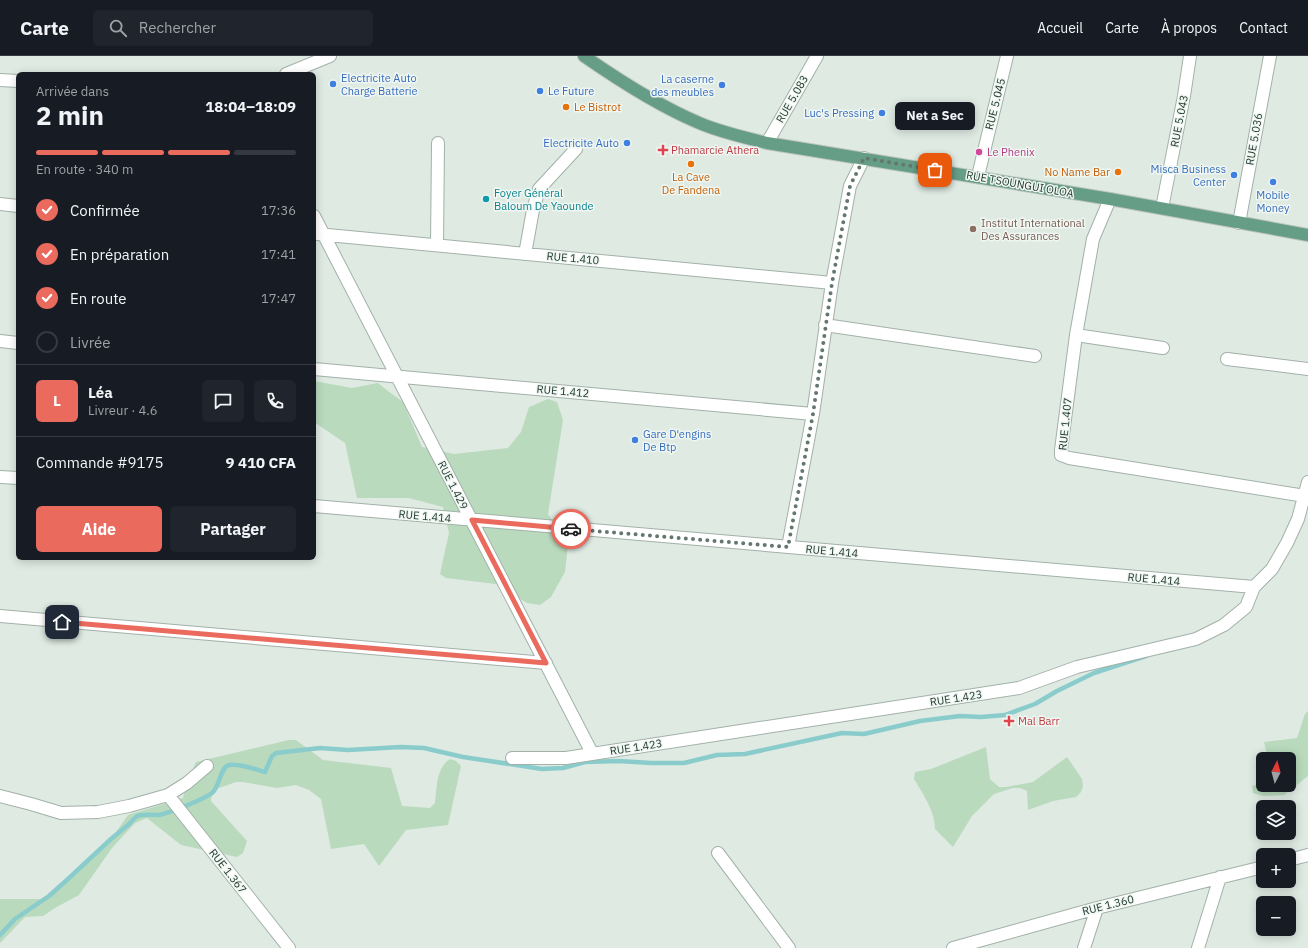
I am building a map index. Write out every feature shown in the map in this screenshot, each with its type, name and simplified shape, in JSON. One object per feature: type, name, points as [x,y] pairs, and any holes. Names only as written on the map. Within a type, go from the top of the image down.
[{"type":"main road","name":"RUE TSOUNGUI OLOA","points":[[584,56],[666,108],[698,123],[734,135],[767,143],[978,176],[1308,235]]},
{"type":"street","points":[[291,72],[330,56]]},
{"type":"street","name":"RUE 5.083","points":[[767,143],[817,56]]},
{"type":"street","name":"RUE 5.045","points":[[978,176],[1007,56]]},
{"type":"street","name":"RUE 5.043","points":[[1162,208],[1184,96],[1190,56]]},
{"type":"street","name":"RUE 5.036","points":[[1239,223],[1270,56]]},
{"type":"street","points":[[0,80],[16,81]]},
{"type":"street","points":[[437,245],[438,143]]},
{"type":"street","points":[[525,254],[533,210],[539,189],[576,148]]},
{"type":"street","points":[[788,547],[813,414],[825,325],[850,186],[864,158]]},
{"type":"street","name":"RUE 1.407","points":[[1110,199],[1093,239],[1076,335],[1061,450],[1062,455],[1069,458],[1305,496]]},
{"type":"street","points":[[0,204],[16,206]]},
{"type":"street","name":"RUE 1.429","points":[[316,223],[319,234],[397,377],[592,753]]},
{"type":"street","name":"RUE 1.410","points":[[319,234],[832,283]]},
{"type":"street","points":[[825,325],[1035,356]]},
{"type":"street","points":[[1076,335],[1163,348]]},
{"type":"street","points":[[0,341],[16,343]]},
{"type":"street","points":[[1227,359],[1308,369]]},
{"type":"street","name":"RUE 1.412","points":[[316,369],[813,414]]},
{"type":"street","points":[[0,477],[16,478]]},
{"type":"street","name":"RUE 1.423","points":[[512,758],[566,758],[1019,688],[1077,667],[1196,639],[1224,625],[1246,607],[1254,587],[1272,569],[1287,543],[1298,519],[1308,482]]},
{"type":"street","name":"RUE 1.414","points":[[316,506],[1254,587]]},
{"type":"street","points":[[0,616],[546,663]]},
{"type":"street","points":[[0,796],[61,813],[98,812],[129,806],[168,794],[187,783],[208,766]]},
{"type":"street","name":"RUE 1.367","points":[[168,794],[289,948]]},
{"type":"street","points":[[718,853],[789,948]]},
{"type":"street","points":[[1296,858],[1308,855]]},
{"type":"street","name":"RUE 1.360","points":[[959,947],[1097,908],[1256,869]]},
{"type":"street","points":[[1198,948],[1220,877]]},
{"type":"street","points":[[1084,948],[1097,908]]},
{"type":"green space","points":[[316,381],[352,388],[378,383],[403,402],[422,447],[454,454],[508,448],[521,432],[529,407],[548,399],[557,402],[563,420],[548,514],[568,544],[565,572],[551,597],[540,605],[527,603],[496,584],[446,578],[440,574],[449,533],[443,507],[409,498],[357,498],[345,443],[316,423]]},
{"type":"green space","points":[[1308,711],[1308,776],[1296,786],[1296,752],[1266,752],[1264,742],[1297,738],[1305,714]]},
{"type":"green space","points":[[289,740],[296,740],[323,760],[391,768],[402,806],[430,808],[435,803],[438,779],[442,768],[450,759],[456,761],[461,766],[448,825],[406,830],[379,866],[364,844],[331,849],[321,799],[309,790],[296,785],[277,788],[236,782],[216,789],[212,793],[211,801],[247,841],[243,853],[237,857],[181,845],[147,818],[135,823],[112,848],[79,895],[43,916],[25,917],[0,943],[0,899],[48,899],[71,875],[111,839],[128,815],[183,798],[187,783],[196,762]]},
{"type":"green space","points":[[986,747],[990,779],[999,787],[1033,782],[1067,757],[1082,779],[1083,786],[1081,792],[1076,797],[1053,801],[1028,810],[1027,791],[1020,788],[1013,788],[994,794],[972,816],[953,847],[935,829],[931,809],[914,779],[915,772],[931,769]]},
{"type":"green space","points":[[1256,785],[1256,792],[1288,792],[1284,795],[1263,796],[1253,793],[1252,786]]},
{"type":"waterway","points":[[0,935],[15,919],[49,896],[137,816],[163,814],[208,796],[215,790],[224,769],[229,765],[242,766],[265,772],[272,756],[276,753],[320,748],[348,750],[401,747],[424,748],[463,757],[542,769],[563,768],[585,762],[619,761],[684,763],[717,755],[745,754],[842,733],[864,734],[920,721],[960,716],[981,717],[1005,715],[1035,704],[1057,691],[1094,673],[1146,656]]},
{"type":"way so far","points":[[571,529],[788,547],[813,414],[832,283],[850,186],[864,158],[935,170]]},
{"type":"place","name":"Electricite Auto Charge Batterie","points":[[333,84]]},
{"type":"place","name":"La caserne des meubles","points":[[722,85]]},
{"type":"place","name":"Le Future","points":[[540,91]]},
{"type":"place","name":"Le Bistrot","points":[[566,107]]},
{"type":"place","name":"Luc's Pressing","points":[[882,113]]},
{"type":"place","name":"Electricite Auto","points":[[627,143]]},
{"type":"place","name":"Phamarcie Athera","points":[[663,150]]},
{"type":"place","name":"Le Phenix","points":[[979,152]]},
{"type":"place","name":"La Cave De Fandena","points":[[691,164]]},
{"type":"place","name":"Net a Sec","points":[[935,170]]},
{"type":"place","name":"No Name Bar","points":[[1118,172]]},
{"type":"place","name":"Misca Business Center","points":[[1234,175]]},
{"type":"place","name":"Mobile Money","points":[[1273,182]]},
{"type":"place","name":"Foyer Général Baloum De Yaounde","points":[[486,199]]},
{"type":"place","name":"Institut International Des Assurances","points":[[973,229]]},
{"type":"place","name":"Gare D'engins De Btp","points":[[635,440]]},
{"type":"place","name":"Mal Barr","points":[[1009,721]]},
{"type":"route","points":[[62,622],[546,663],[472,520],[571,529]]}]
